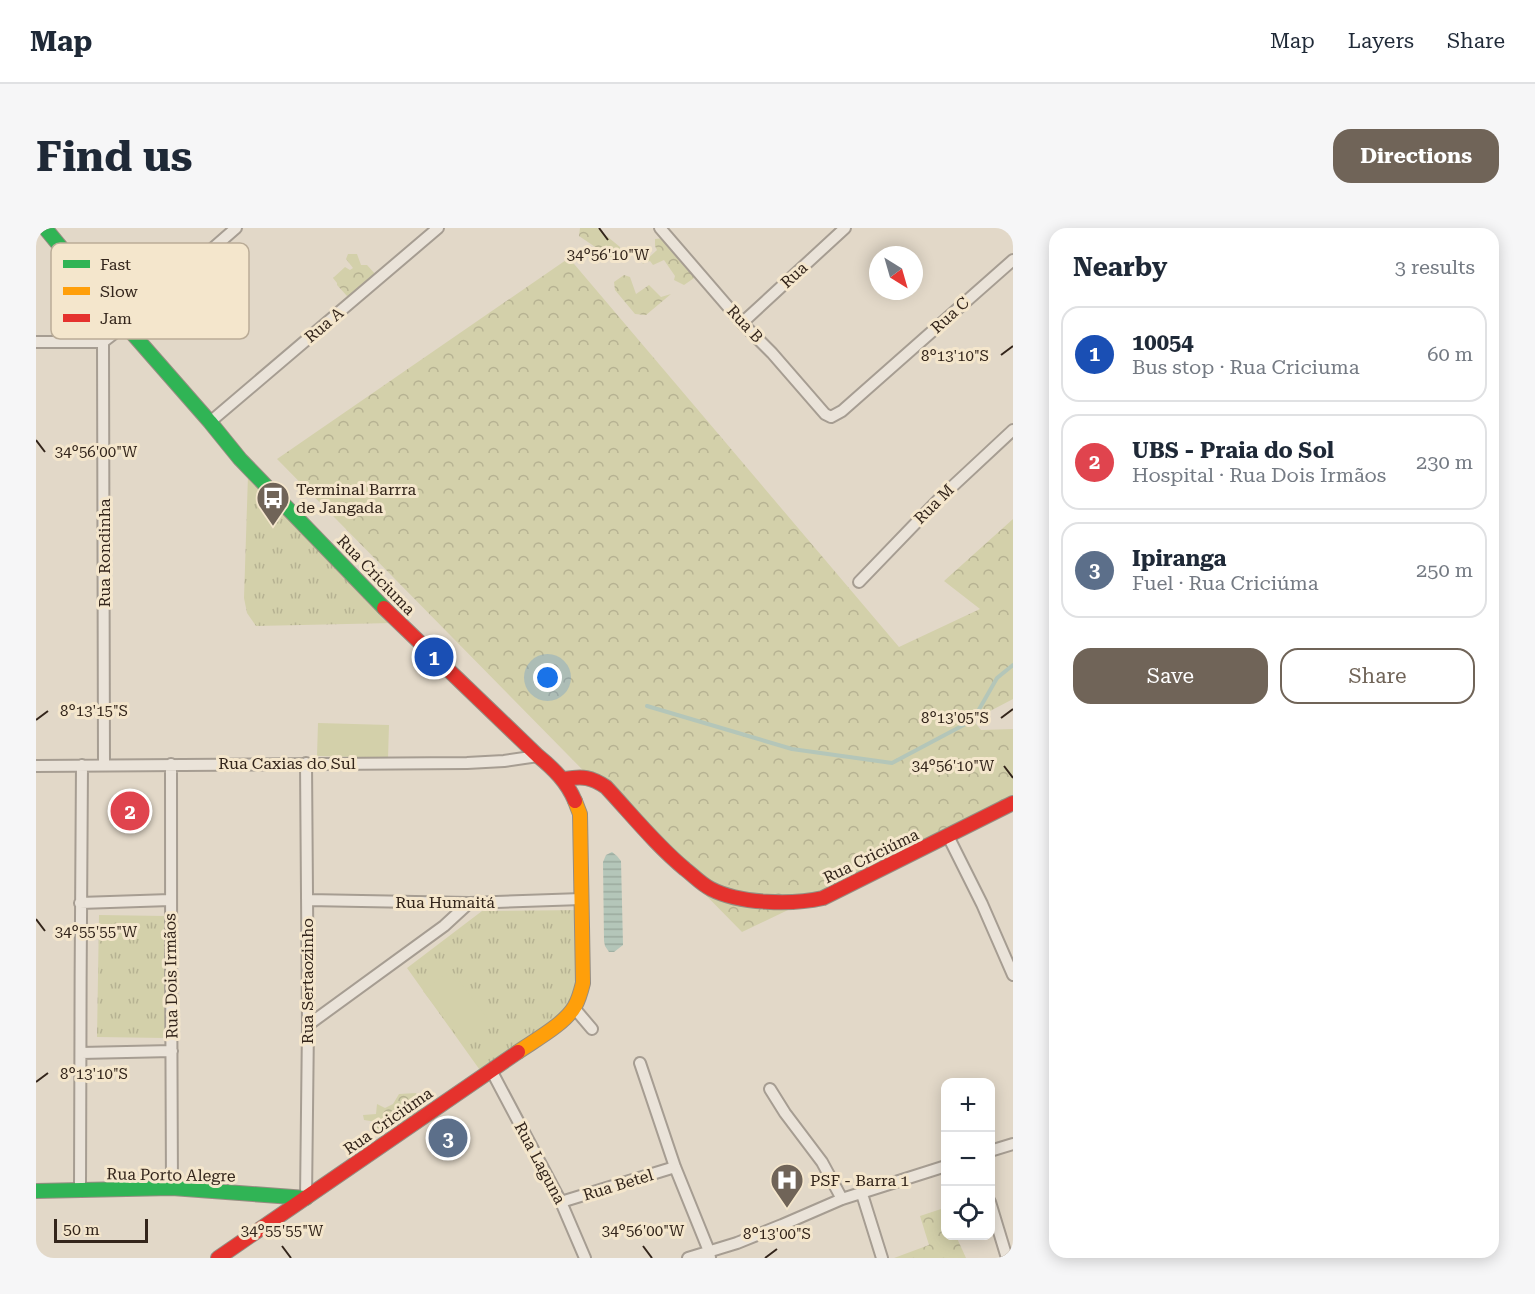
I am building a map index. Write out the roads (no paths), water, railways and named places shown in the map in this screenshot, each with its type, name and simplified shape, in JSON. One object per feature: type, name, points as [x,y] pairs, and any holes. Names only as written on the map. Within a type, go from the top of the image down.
[{"type":"main road","name":"Rua Criciuma","points":[[45,228],[57,243]]},
{"type":"main road","name":"Rua Criciuma","points":[[136,339],[240,459],[402,626],[565,779],[575,797],[580,814],[583,983],[581,997],[575,1009]]},
{"type":"main road","name":"Rua Criciúma","points":[[565,779],[579,777],[594,779],[606,787],[665,852],[703,884],[727,896],[764,902],[804,902],[823,898],[1013,803]]},
{"type":"main road","name":"Rua Criciúma","points":[[218,1258],[558,1024],[575,1009]]},
{"type":"main road","name":"Rua Porto Alegre","points":[[36,1191],[172,1188],[306,1198]]},
{"type":"street","points":[[219,243],[236,228]]},
{"type":"street","name":"Rua A","points":[[210,422],[438,228]]},
{"type":"street","name":"Rua B","points":[[660,228],[742,323],[772,353],[825,414],[831,417]]},
{"type":"street","name":"Rua","points":[[742,323],[845,228]]},
{"type":"street","name":"Rua C","points":[[831,417],[842,411],[1013,260]]},
{"type":"street","points":[[36,342],[103,342],[107,339]]},
{"type":"street","name":"Rua Rondinha","points":[[103,342],[104,764]]},
{"type":"street","name":"Rua M","points":[[859,582],[939,498],[1013,430]]},
{"type":"street","name":"Rua Caxias do Sul","points":[[36,766],[467,763],[538,756]]},
{"type":"street","name":"Rua Sertaozinho","points":[[306,763],[308,900],[306,1198]]},
{"type":"street","name":"Rua Dois Irmãos","points":[[171,764],[172,1188]]},
{"type":"street","points":[[80,1190],[82,765]]},
{"type":"street","points":[[948,836],[982,904],[1013,975]]},
{"type":"street","name":"Rua Humaitá","points":[[308,900],[469,903],[582,899]]},
{"type":"street","points":[[80,903],[170,900]]},
{"type":"street","points":[[308,1025],[444,926],[469,903]]},
{"type":"street","points":[[575,1009],[592,1029]]},
{"type":"street","points":[[81,1053],[172,1051]]},
{"type":"street","name":"Rua Betel","points":[[640,1063],[675,1167],[710,1255]]},
{"type":"street","name":"Rua Laguna","points":[[491,1070],[561,1202],[585,1258]]},
{"type":"street","points":[[770,1089],[822,1162],[842,1199]]},
{"type":"street","points":[[995,1149],[1013,1144]]},
{"type":"street","name":"Rua Betel","points":[[561,1202],[675,1167]]},
{"type":"street","points":[[688,1258],[710,1255],[842,1199],[941,1167]]},
{"type":"street","points":[[862,1194],[882,1258]]},
{"type":"street","points":[[995,1218],[1007,1258]]},
{"type":"waterway","points":[[647,706],[792,749],[892,763],[973,720],[997,678],[1013,665]]},
{"type":"place","name":"Terminal Barrra de Jangada","points":[[273,527]]},
{"type":"place","name":"10054","points":[[434,657]]},
{"type":"place","name":"UBS - Praia do Sol","points":[[130,811]]},
{"type":"place","name":"Ipiranga","points":[[448,1138]]},
{"type":"place","name":"PSF - Barra 1","points":[[787,1209]]}]
